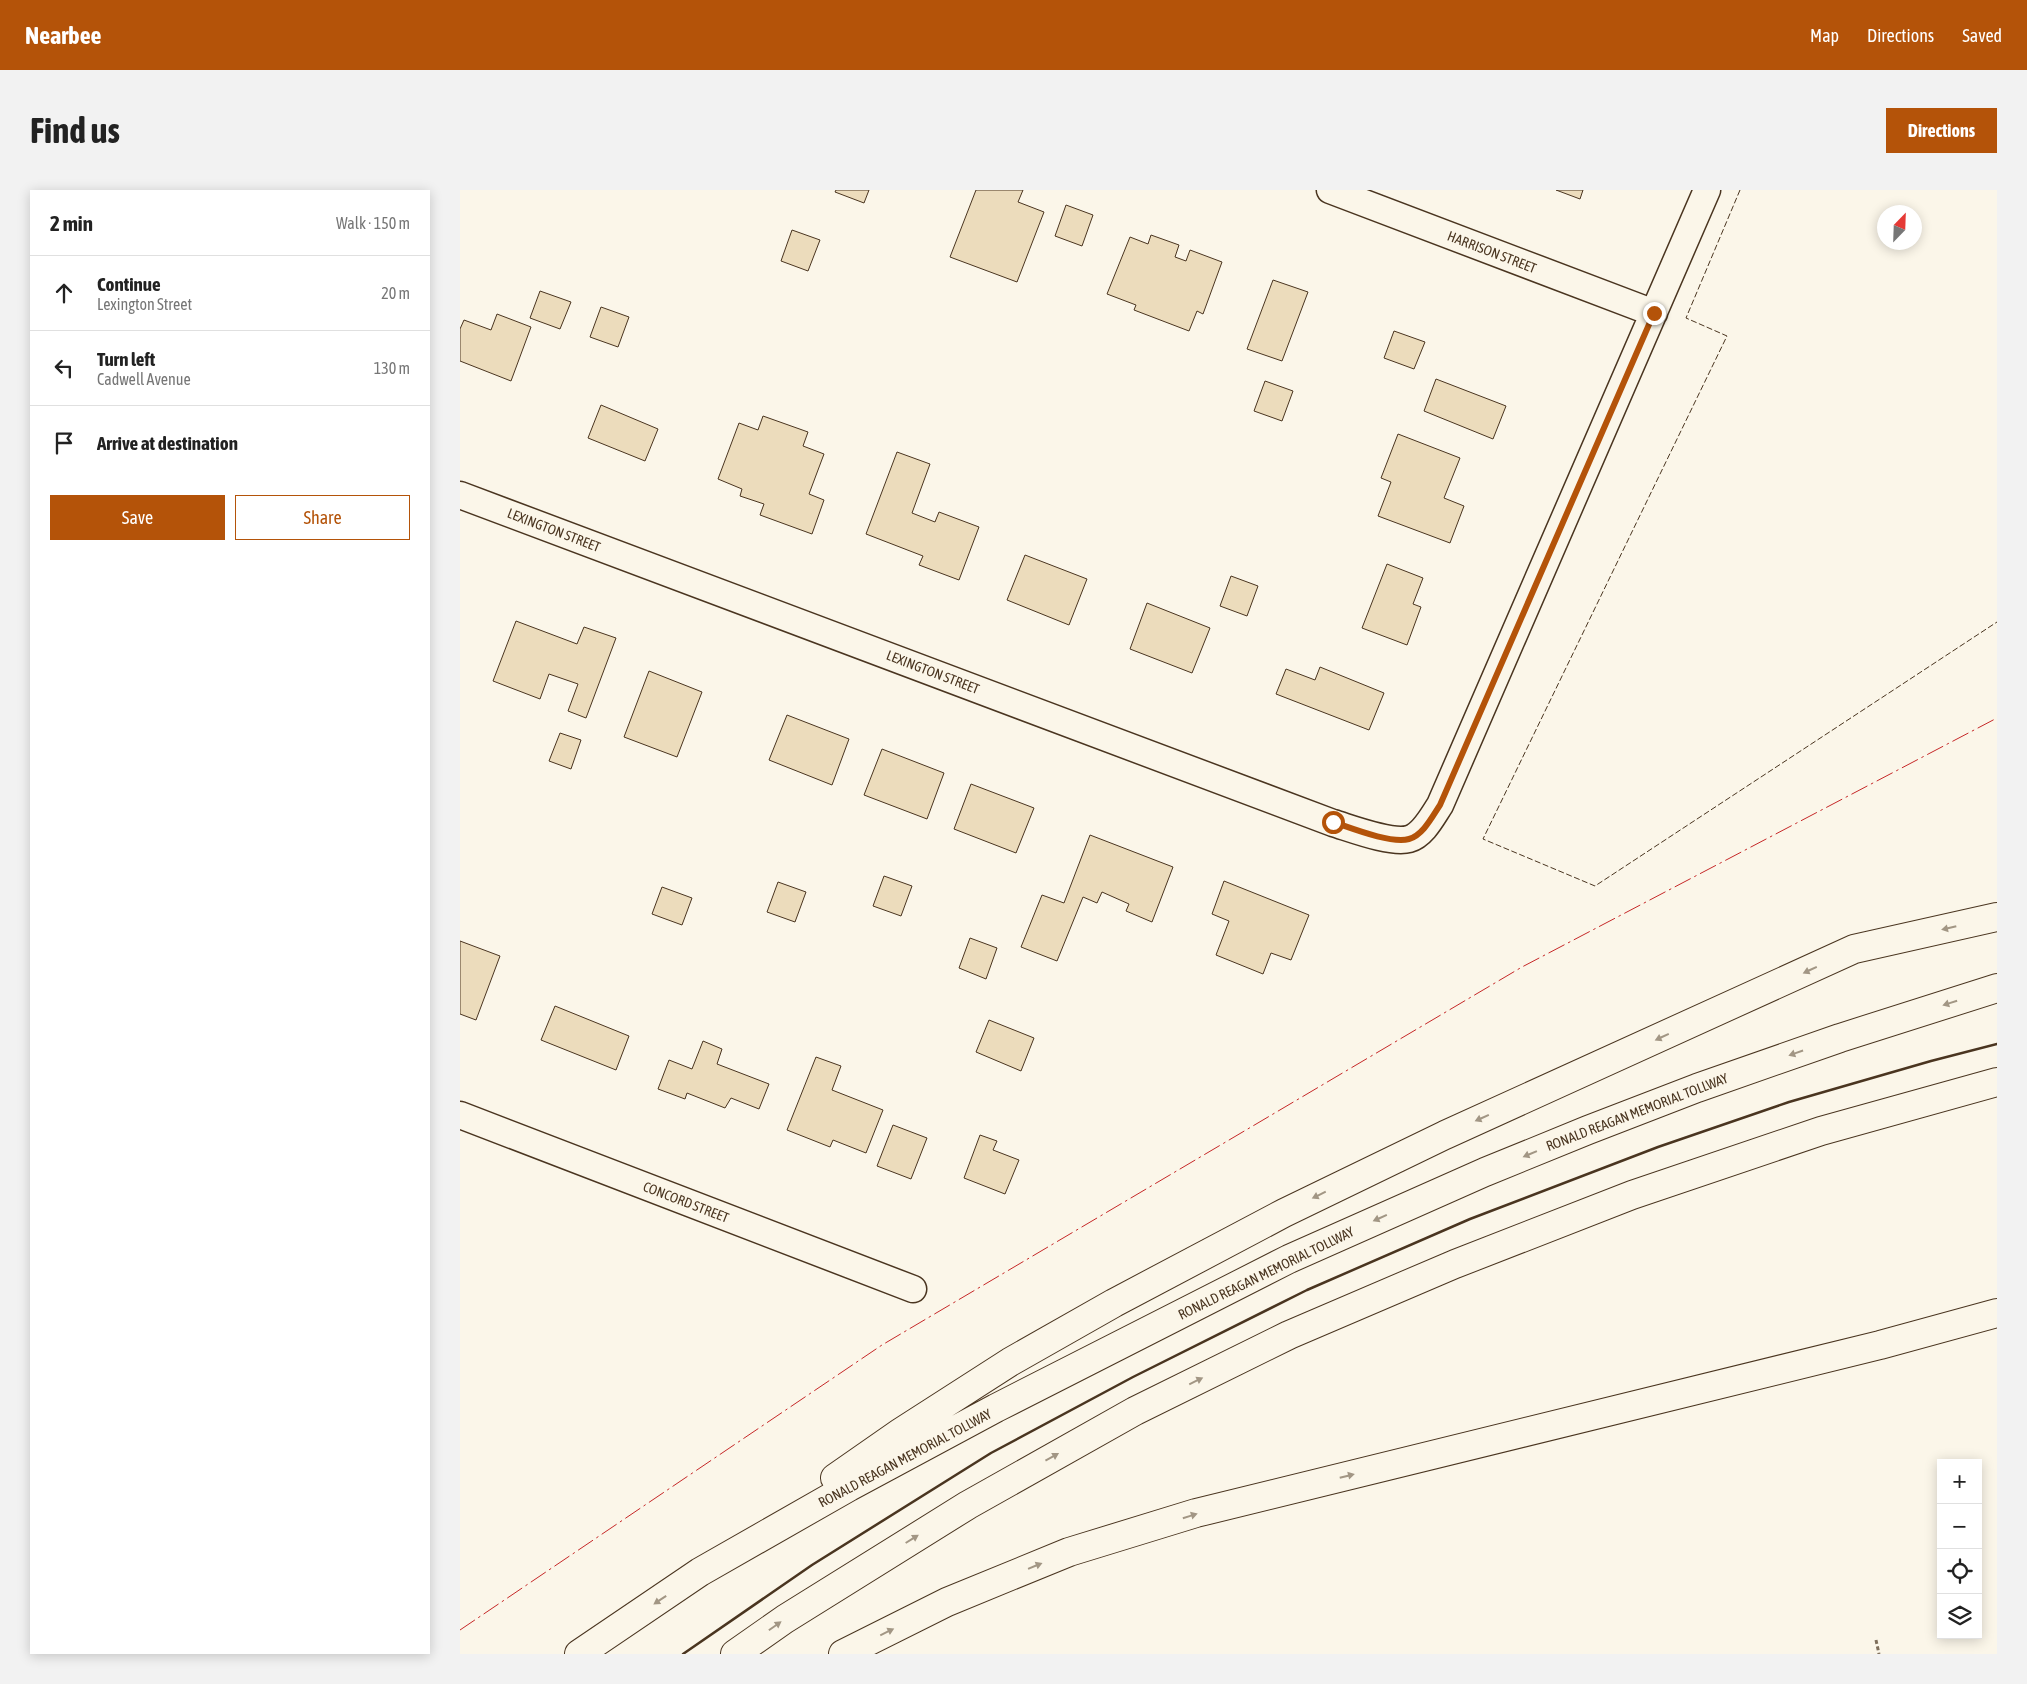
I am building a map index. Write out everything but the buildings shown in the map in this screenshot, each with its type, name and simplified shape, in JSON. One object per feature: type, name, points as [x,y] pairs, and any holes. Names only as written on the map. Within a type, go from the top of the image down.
[{"type":"highway","points":[[700,1572],[901,1432],[1010,1362],[1114,1303],[1284,1212],[1445,1135],[1854,949],[1997,917]]},
{"type":"highway","name":"RONALD REAGAN MEMORIAL TOLLWAY","points":[[579,1654],[700,1572],[848,1487],[996,1408],[1289,1260],[1386,1216],[1588,1130],[1697,1088],[1840,1038],[1997,988]]},
{"type":"highway","points":[[735,1654],[785,1619],[968,1504],[1135,1411],[1289,1335],[1455,1264],[1632,1195],[1821,1131],[1997,1082]]},
{"type":"highway","points":[[843,1654],[947,1602],[1069,1552],[1196,1514],[1870,1348],[1997,1313]]},
{"type":"street","name":"HARRISON STREET","points":[[1330,190],[1654,313]]},
{"type":"street","points":[[1654,313],[1707,190]]},
{"type":"street","name":"LEXINGTON STREET","points":[[460,494],[1333,822],[1370,835],[1394,839],[1409,839],[1426,827],[1440,805],[1654,313]]},
{"type":"street","name":"CONCORD STREET","points":[[460,1115],[913,1289]]},
{"type":"path","points":[[1876,1640],[1879,1654]]},
{"type":"fence","points":[[1740,190],[1686,318],[1727,336],[1483,839],[1595,886],[1997,622]]},
{"type":"wall","points":[[683,1654],[812,1565],[991,1453],[1133,1377],[1307,1290],[1470,1219],[1658,1147],[1789,1102],[1997,1044]]},
{"type":"power","points":[[460,1630],[882,1345],[1522,967],[1997,718]]},
{"type":"route","points":[[1333,822],[1370,835],[1394,839],[1409,839],[1426,827],[1440,805],[1654,313]]}]
